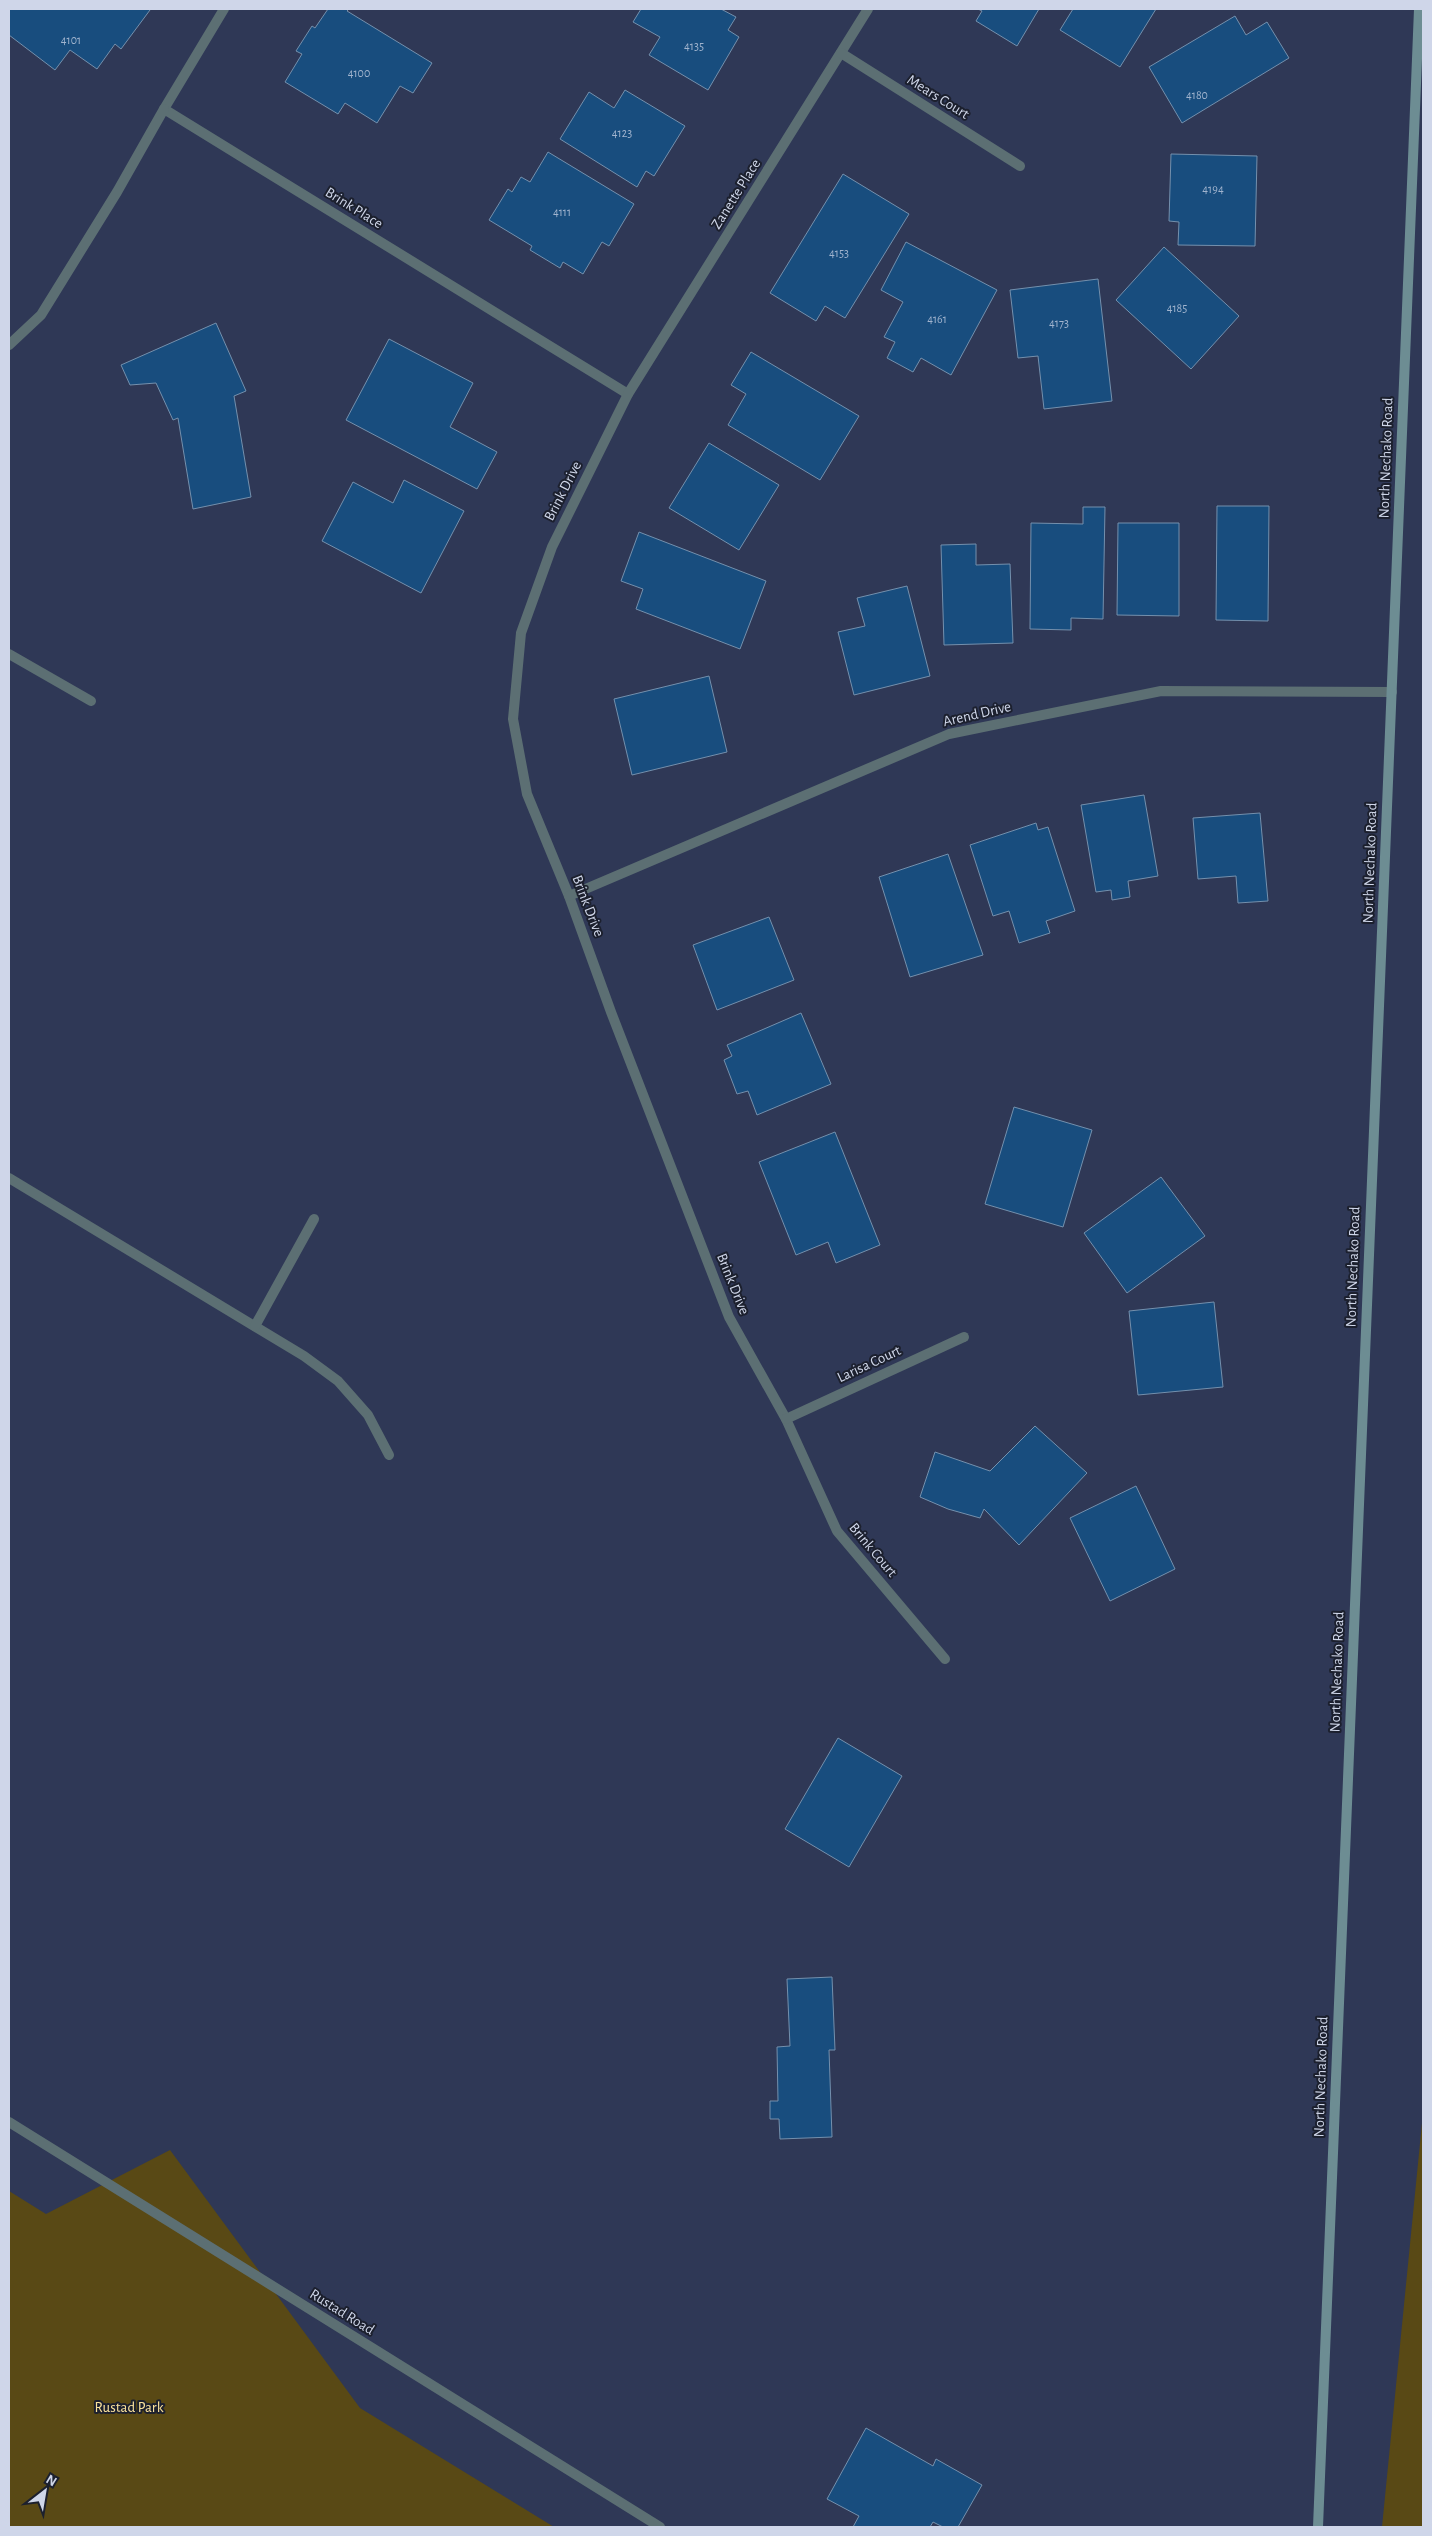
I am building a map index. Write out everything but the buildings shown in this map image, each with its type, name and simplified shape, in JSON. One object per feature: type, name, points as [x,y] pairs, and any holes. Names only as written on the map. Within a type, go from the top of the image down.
[{"type":"main road","name":"North Nechako Road","points":[[1318,2527],[1419,9]]},
{"type":"street","points":[[9,345],[42,315],[117,192],[224,9]]},
{"type":"street","name":"Zanette Place","points":[[628,394],[868,9]]},
{"type":"street","name":"Mears Court","points":[[841,53],[1020,166]]},
{"type":"street","name":"Brink Place","points":[[164,109],[628,394]]},
{"type":"street","name":"Brink Drive","points":[[628,394],[552,547],[521,633],[513,719],[527,794],[569,896],[611,1012],[729,1317],[786,1418]]},
{"type":"street","points":[[9,654],[91,701]]},
{"type":"street","name":"Arend Drive","points":[[569,896],[950,734],[1161,691],[1392,692]]},
{"type":"street","points":[[9,1178],[304,1356],[338,1381],[368,1415],[389,1455]]},
{"type":"street","points":[[255,1326],[314,1219]]},
{"type":"street","name":"Larisa Court","points":[[786,1418],[964,1337]]},
{"type":"street","name":"Brink Court","points":[[786,1418],[837,1531],[945,1659]]},
{"type":"street","name":"Rustad Road","points":[[9,2122],[660,2527]]},
{"type":"green space","points":[[1423,2113],[1423,2527],[1382,2527]]},
{"type":"green space","name":"Rustad Park","points":[[170,2150],[360,2408],[554,2527],[9,2527],[9,2191],[46,2214]]}]
